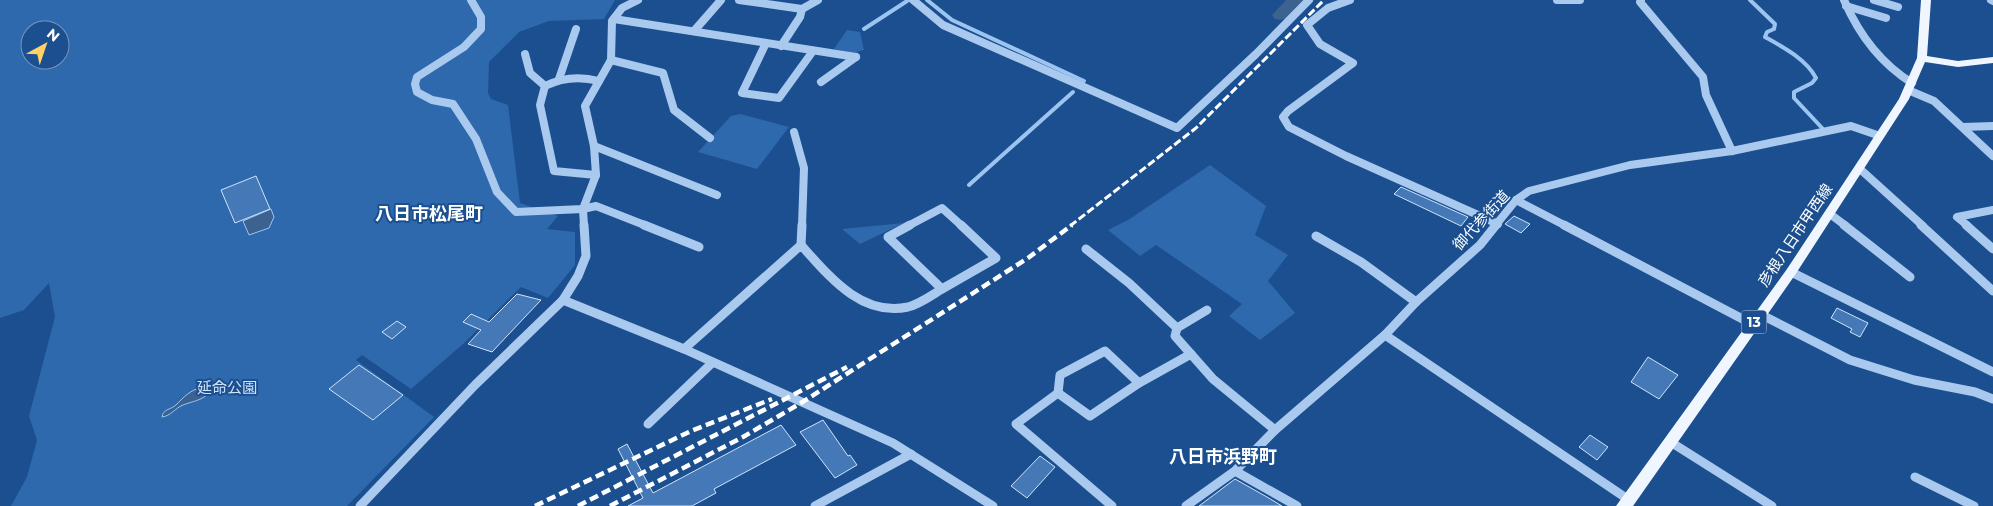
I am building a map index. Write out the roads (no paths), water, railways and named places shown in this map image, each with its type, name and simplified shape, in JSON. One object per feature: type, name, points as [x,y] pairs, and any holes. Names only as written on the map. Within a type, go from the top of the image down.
[{"type":"main road","name":"彦根八日市甲西線","points":[[1626,503],[1791,272],[1860,169],[1910,87],[1922,58],[1926,0]]},
{"type":"main road","points":[[1922,58],[1950,65],[1971,65],[1993,60]]},
{"type":"street","points":[[471,0],[481,17],[481,29],[464,47],[417,77],[414,84],[417,92],[432,100],[453,104],[476,139],[497,192],[516,212],[582,209],[596,206],[699,247]]},
{"type":"street","points":[[360,506],[476,385],[563,300],[578,276],[586,256],[582,209],[596,174],[594,146],[585,106],[611,60],[614,19],[622,8],[638,0]]},
{"type":"street","points":[[694,32],[721,0]]},
{"type":"street","points":[[739,0],[802,9],[818,0]]},
{"type":"street","points":[[913,0],[943,25],[1177,128],[1256,54],[1308,0]]},
{"type":"street","points":[[1350,0],[1328,8],[1307,25],[1320,44],[1353,63],[1288,111],[1283,117],[1289,127],[1346,156],[1498,224]]},
{"type":"street","points":[[1557,0],[1580,0]]},
{"type":"street","points":[[1874,0],[1898,7]]},
{"type":"street","points":[[1640,1],[1703,77],[1706,95],[1732,152]]},
{"type":"street","points":[[1846,3],[1886,18]]},
{"type":"street","points":[[1846,3],[1864,39],[1882,62],[1910,87],[1934,101],[1993,156]]},
{"type":"street","points":[[781,46],[800,17],[802,9]]},
{"type":"street","points":[[614,19],[856,57],[822,82]]},
{"type":"street","points":[[559,79],[576,29]]},
{"type":"street","points":[[766,43],[742,93],[779,98],[814,51]]},
{"type":"street","points":[[525,54],[526,69],[529,76],[545,86]]},
{"type":"street","points":[[611,60],[663,73],[674,110],[710,138]]},
{"type":"street","points":[[596,174],[554,171],[540,104],[545,86],[559,79],[588,78],[599,81]]},
{"type":"street","name":"御代参街道","points":[[1186,506],[1234,471],[1275,430],[1385,335],[1416,302],[1480,245],[1516,200],[1529,191],[1630,165],[1732,152],[1851,126],[1880,136]]},
{"type":"street","points":[[1963,127],[1993,126]]},
{"type":"street","points":[[684,349],[733,303],[765,279],[801,245],[804,168],[794,132]]},
{"type":"street","points":[[594,146],[717,195]]},
{"type":"street","points":[[1860,169],[1993,291]]},
{"type":"street","points":[[1516,200],[1756,319],[1850,360],[1914,380],[1975,392],[1993,400]]},
{"type":"street","points":[[801,245],[851,296],[872,306],[891,308],[910,306],[942,289],[996,258],[942,208],[888,237],[942,289]]},
{"type":"street","points":[[1993,210],[1958,217],[1993,249]]},
{"type":"street","points":[[1830,214],[1910,277]]},
{"type":"street","points":[[1316,236],[1361,262],[1416,302]]},
{"type":"street","points":[[1086,249],[1130,282],[1177,328]]},
{"type":"street","points":[[1791,272],[1993,372]]},
{"type":"street","points":[[563,300],[684,349],[893,443],[993,506]]},
{"type":"street","points":[[1207,310],[1177,328],[1175,336],[1235,399],[1275,430]]},
{"type":"street","points":[[1385,335],[1626,503]]},
{"type":"street","points":[[1112,506],[1016,424],[1058,393],[1060,375],[1105,351],[1139,383]]},
{"type":"street","points":[[1058,393],[1090,416],[1139,383],[1191,354]]},
{"type":"street","points":[[648,424],[712,363]]},
{"type":"street","points":[[1669,441],[1772,506]]},
{"type":"street","points":[[815,506],[911,454]]},
{"type":"street","points":[[1234,471],[1297,506]]},
{"type":"street","points":[[1915,477],[1974,506]]},
{"type":"waterway","points":[[927,0],[952,20],[1084,81]]},
{"type":"waterway","points":[[1282,15],[1297,0]]},
{"type":"waterway","points":[[1750,0],[1775,24],[1774,29],[1767,32],[1765,37],[1800,59],[1816,78],[1812,83],[1794,92],[1794,98],[1823,129]]},
{"type":"waterway","points":[[864,29],[907,1]]},
{"type":"waterway","points":[[969,185],[1073,92]]},
{"type":"railway","points":[[1070,226],[1196,128],[1324,0]]},
{"type":"railway","points":[[610,506],[743,437],[801,403],[1028,258],[1072,225]]},
{"type":"railway","points":[[578,506],[847,367]]},
{"type":"railway","points":[[535,506],[691,431],[772,399]]},
{"type":"district","name":"八日市松尾町","points":[[429,214]]},
{"type":"district","name":"八日市浜野町","points":[[1223,457]]},
{"type":"park label","name":"延命公園","points":[[227,387]]}]
